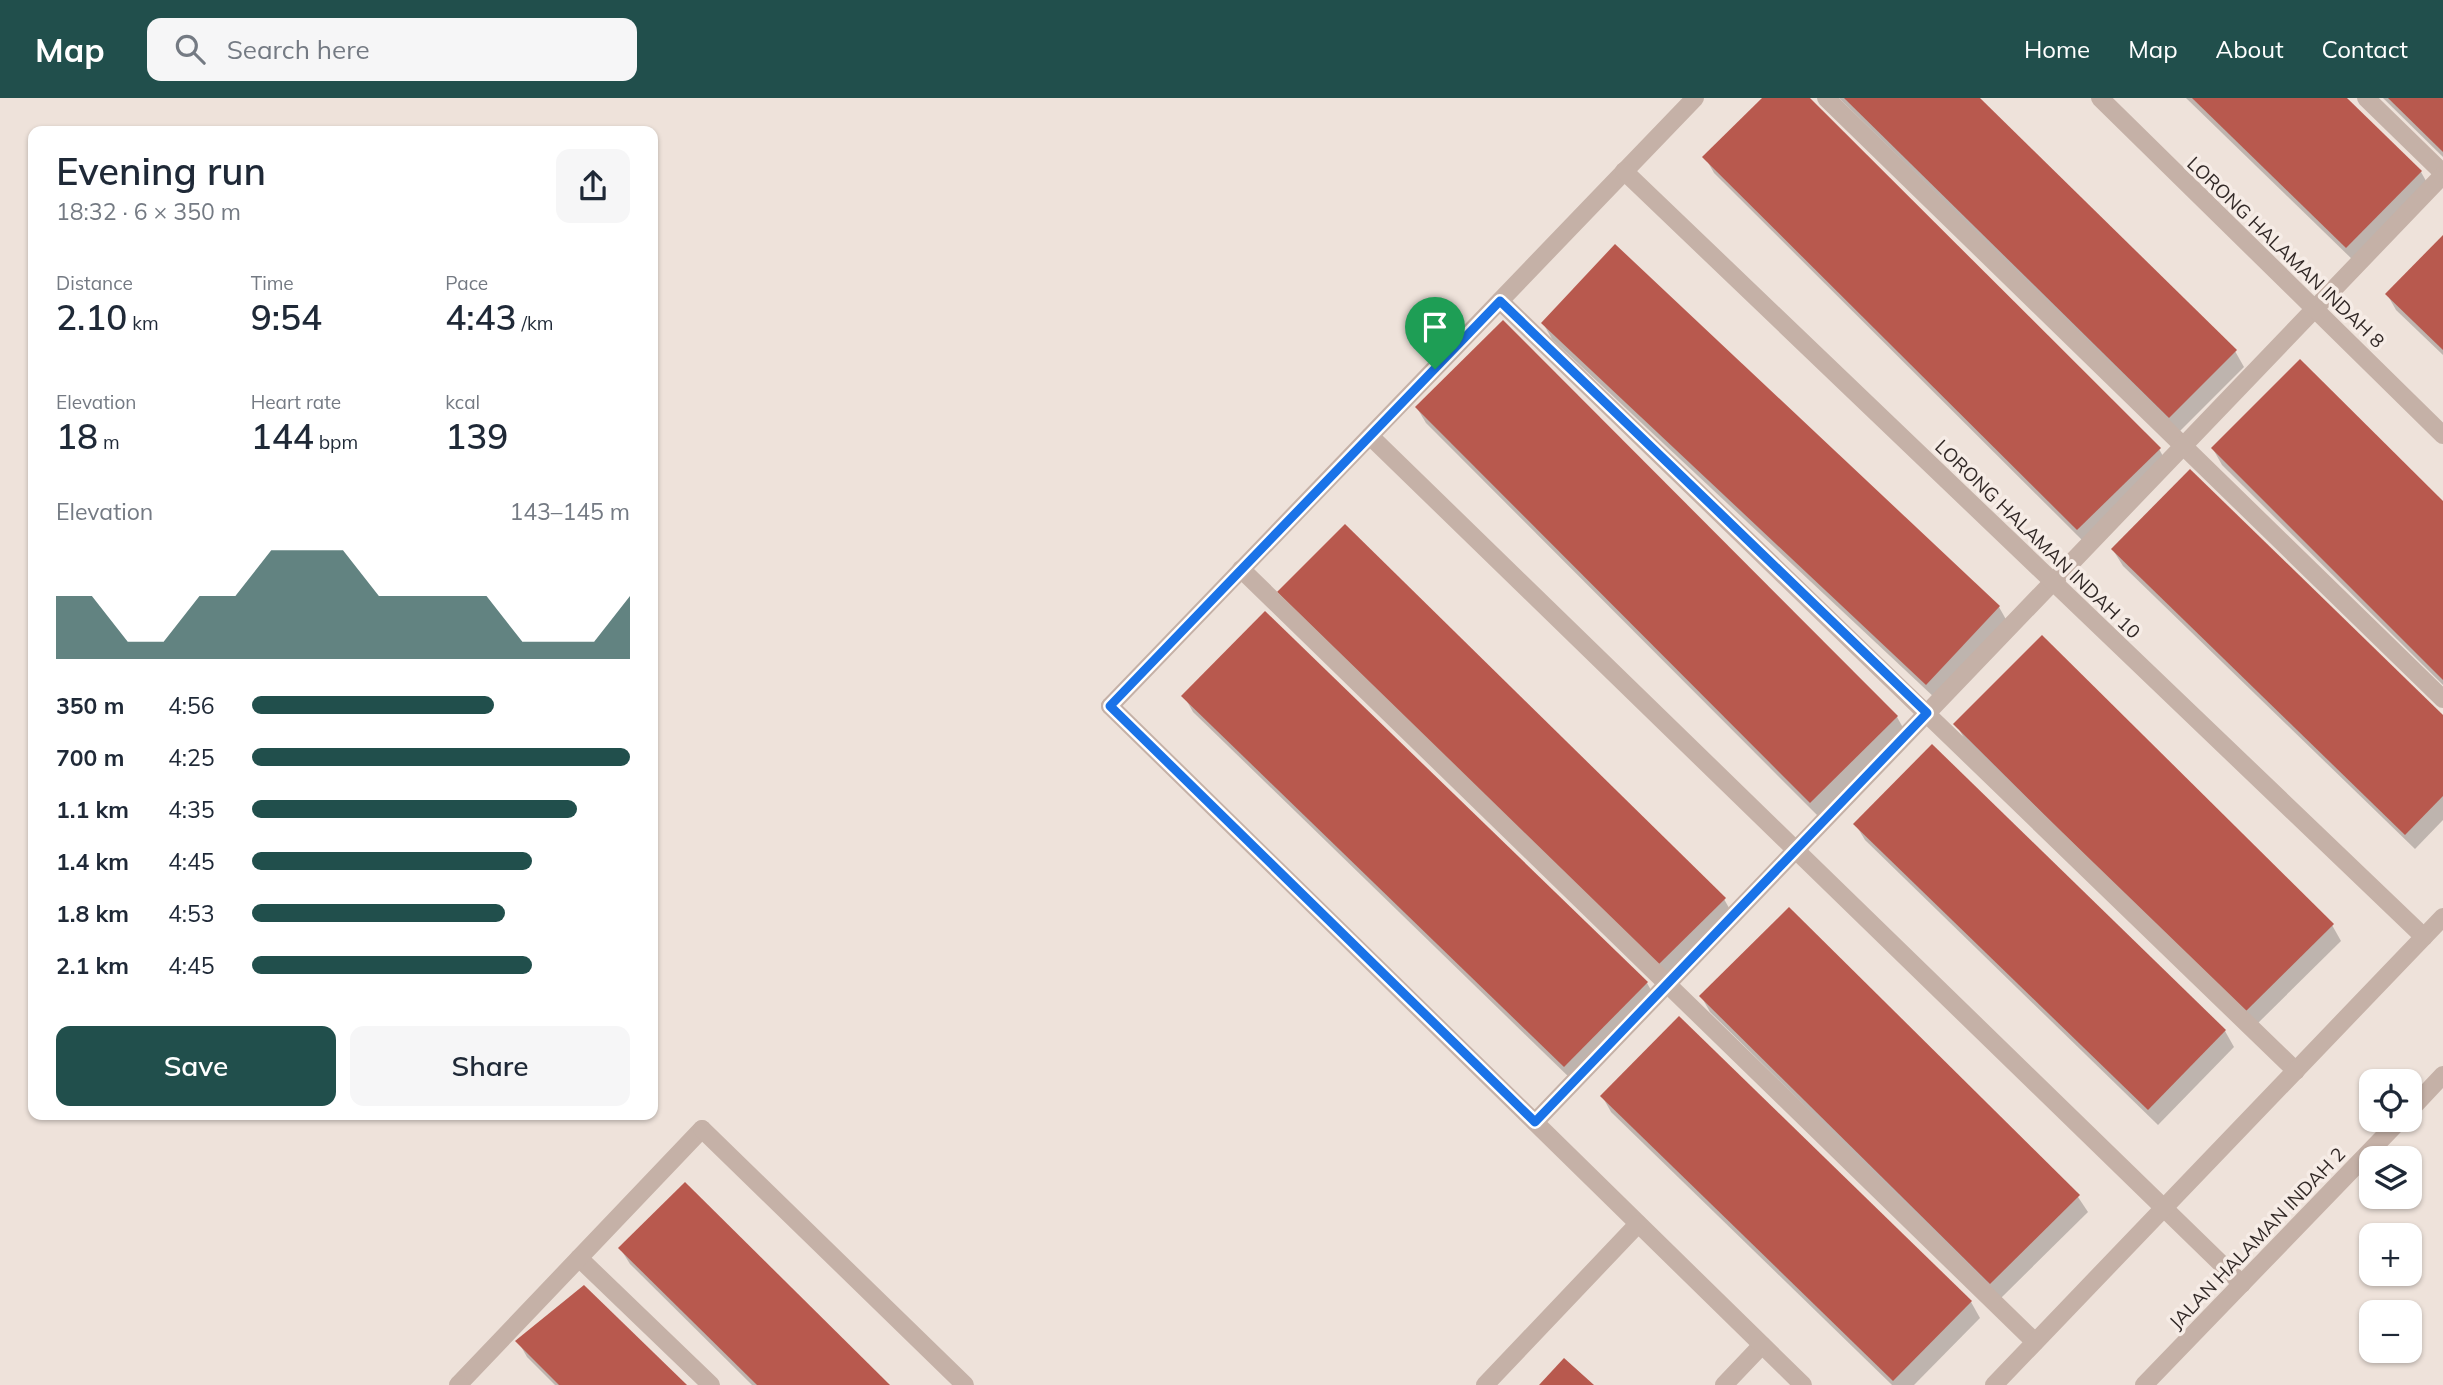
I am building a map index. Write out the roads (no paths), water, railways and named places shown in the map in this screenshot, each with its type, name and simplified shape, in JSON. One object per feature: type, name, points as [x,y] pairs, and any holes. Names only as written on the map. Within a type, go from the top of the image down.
[{"type":"street","points":[[1695,98],[1110,706],[1803,1385]]},
{"type":"street","points":[[1826,98],[2443,699]]},
{"type":"street","name":"LORONG HALAMAN INDAH 8","points":[[2100,98],[2443,435]]},
{"type":"street","points":[[1535,1122],[2443,174],[2366,98]]},
{"type":"street","name":"LORONG HALAMAN INDAH 10","points":[[1624,171],[2424,937]]},
{"type":"street","points":[[1500,301],[2296,1070]]},
{"type":"street","points":[[1370,436],[2242,1284]]},
{"type":"street","points":[[1241,569],[2035,1342]]},
{"type":"street","points":[[1994,1385],[2443,917]]},
{"type":"street","points":[[2422,1098],[2443,1076]]},
{"type":"street","points":[[459,1385],[702,1129],[965,1385]]},
{"type":"street","name":"JALAN HALAMAN INDAH 2","points":[[2144,1385],[2388,1132]]},
{"type":"street","points":[[1485,1385],[1638,1224]]},
{"type":"street","points":[[579,1258],[711,1385]]},
{"type":"street","points":[[1724,1385],[1762,1345]]}]
